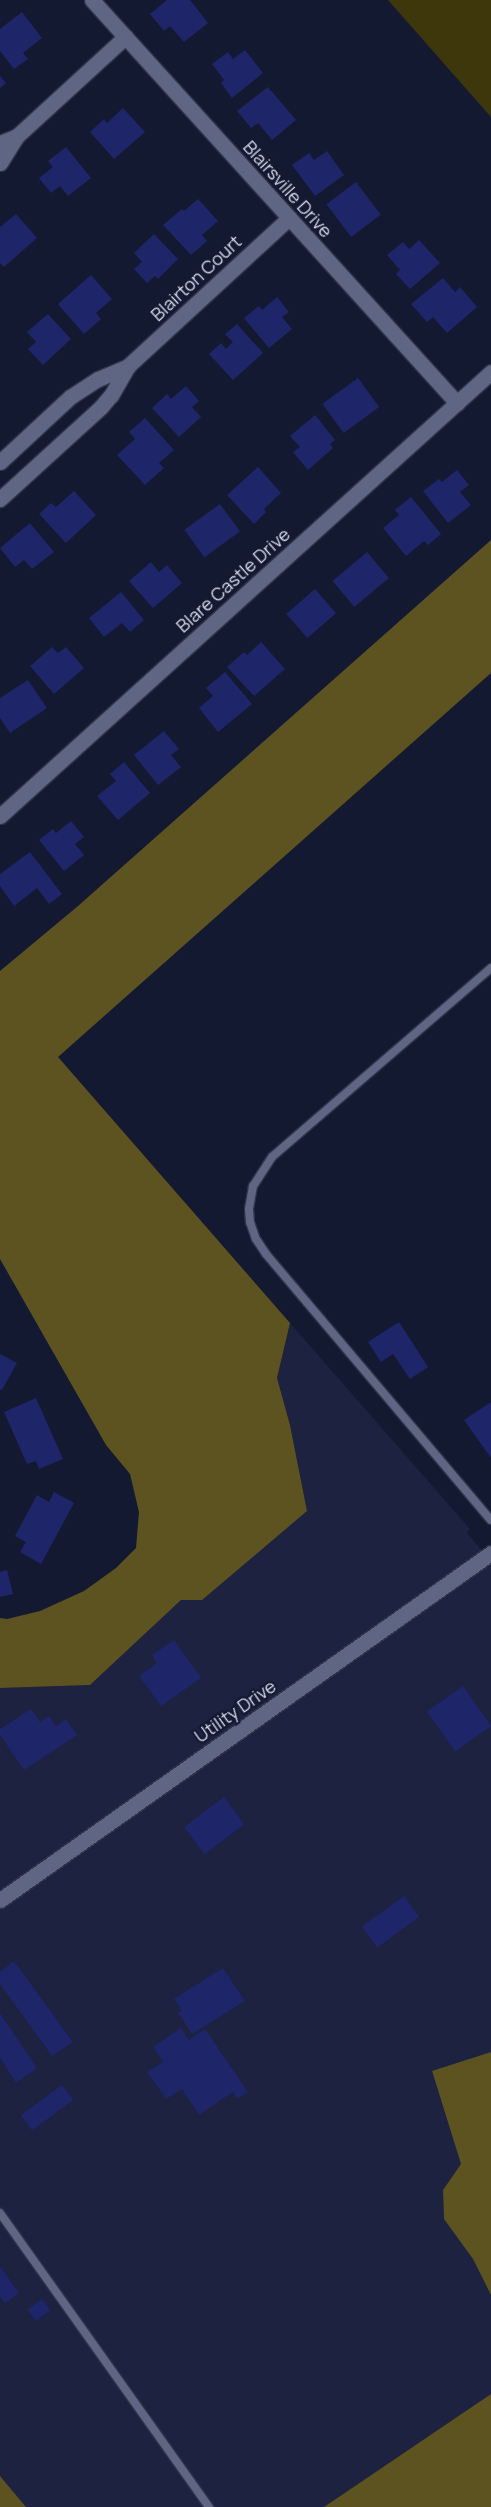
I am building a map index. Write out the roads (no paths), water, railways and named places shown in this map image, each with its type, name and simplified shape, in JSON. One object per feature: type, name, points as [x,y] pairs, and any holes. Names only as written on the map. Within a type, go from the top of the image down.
[{"type":"street","name":"Blairsville Drive","points":[[92,0],[457,403]]},
{"type":"street","points":[[0,163],[16,136],[125,37]]},
{"type":"street","points":[[0,143],[16,136]]},
{"type":"street","name":"Blairton Court","points":[[0,499],[101,407],[112,394],[128,366],[289,218]]},
{"type":"street","name":"Blairton Court","points":[[0,462],[70,397],[98,379],[128,366]]},
{"type":"street","name":"Blare Castle Drive","points":[[0,816],[491,372]]},
{"type":"street","name":"Utility Drive","points":[[0,1900],[491,1553]]},
{"type":"lane","points":[[491,968],[272,1157],[253,1186],[249,1209],[250,1222],[256,1239],[266,1254],[491,1520]]},
{"type":"lane","points":[[0,2213],[209,2507]]}]
